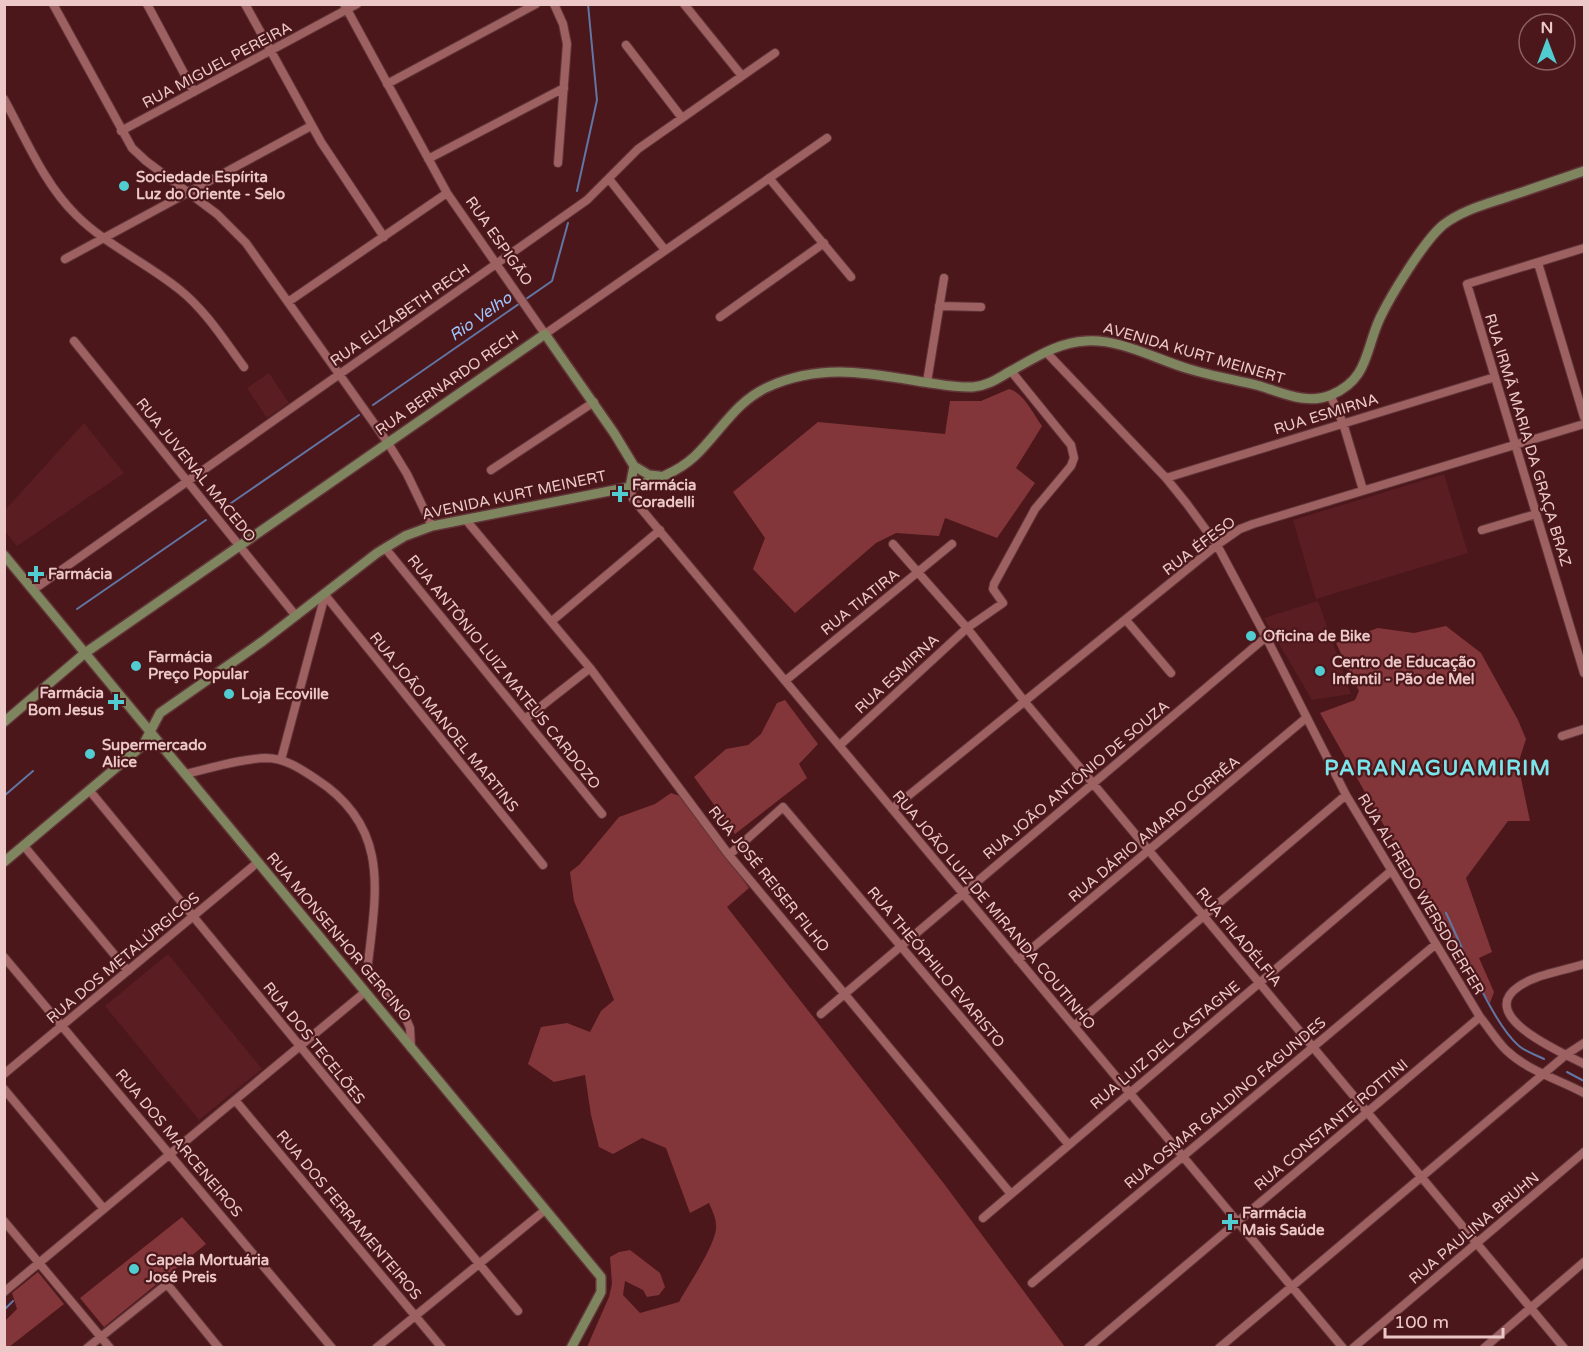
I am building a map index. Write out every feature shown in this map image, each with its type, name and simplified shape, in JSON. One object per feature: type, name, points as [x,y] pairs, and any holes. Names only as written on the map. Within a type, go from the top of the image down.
[{"type":"main road","points":[[1330,395],[1342,389],[1358,375],[1368,358],[1374,336],[1387,306],[1430,238],[1443,226],[1472,209],[1584,171]]},
{"type":"main road","name":"RUA ESPIGÃO","points":[[545,334],[594,402],[634,466]]},
{"type":"main road","name":"RUA BERNARDO RECH","points":[[4,722],[85,653],[545,334]]},
{"type":"main road","name":"AVENIDA KURT MEINERT","points":[[4,862],[143,745],[160,713],[325,595],[385,548],[432,526],[630,487],[665,475],[694,457],[731,414],[752,396],[781,382],[821,372],[849,371],[975,387],[991,382],[1046,352],[1074,342],[1106,342],[1199,372],[1292,396],[1313,399],[1330,395]]},
{"type":"main road","points":[[630,487],[634,466],[649,475],[665,475]]},
{"type":"main road","name":"RUA MONSENHOR GERCINO","points":[[5,558],[601,1277],[602,1292],[571,1347]]},
{"type":"street","points":[[52,4],[121,131],[138,155],[217,214],[237,232],[388,443],[407,474],[432,526]]},
{"type":"street","points":[[147,4],[194,92]]},
{"type":"street","points":[[245,4],[312,126],[384,237]]},
{"type":"street","name":"RUA MIGUEL PEREIRA","points":[[121,131],[270,51],[345,7],[357,4]]},
{"type":"street","points":[[387,84],[536,4]]},
{"type":"street","points":[[554,4],[563,24],[567,44],[558,163]]},
{"type":"street","points":[[684,4],[742,76]]},
{"type":"street","name":"RUA ESPIGÃO","points":[[345,7],[447,192],[545,334]]},
{"type":"street","points":[[626,45],[682,118]]},
{"type":"street","name":"RUA ELIZABETH RECH","points":[[33,590],[587,200],[631,155],[774,53]]},
{"type":"street","points":[[428,159],[564,88]]},
{"type":"street","points":[[4,99],[55,190],[75,215],[103,238],[186,295],[210,321],[244,367]]},
{"type":"street","points":[[64,259],[312,126]]},
{"type":"street","name":"RUA BERNARDO RECH","points":[[545,334],[827,138]]},
{"type":"street","points":[[770,178],[851,277]]},
{"type":"street","points":[[609,179],[665,250]]},
{"type":"street","points":[[288,302],[447,192]]},
{"type":"street","points":[[720,317],[824,243]]},
{"type":"street","points":[[1584,248],[1538,262],[1584,417]]},
{"type":"street","name":"RUA IRMÃ MARIA DA GRAÇA BRAZ","points":[[1538,262],[1467,284],[1584,673]]},
{"type":"street","points":[[927,382],[944,278]]},
{"type":"street","points":[[939,306],[981,308]]},
{"type":"street","name":"RUA JUVENAL MACEDO","points":[[74,341],[296,616]]},
{"type":"street","name":"RUA ALFREDO WERSDOERFER","points":[[1046,352],[1166,478],[1217,545],[1346,795],[1480,1017],[1508,1052],[1543,1074],[1584,1092]]},
{"type":"street","name":"RUA ESMIRNA","points":[[840,745],[967,628],[1003,603],[993,589],[993,584],[1035,509],[1071,466],[1074,458],[1071,445],[1011,371]]},
{"type":"street","name":"RUA ESMIRNA","points":[[1166,478],[1495,377]]},
{"type":"street","points":[[1330,395],[1343,423],[1362,490]]},
{"type":"street","points":[[491,470],[594,402]]},
{"type":"street","name":"RUA ÉFESO","points":[[892,809],[1217,545],[1240,530],[1362,490],[1584,424]]},
{"type":"street","name":"RUA JOÃO LUIZ DE MIRANDA COUTINHO","points":[[630,487],[633,499],[1342,1347]]},
{"type":"street","points":[[1482,530],[1536,514]]},
{"type":"street","name":"RUA JOSÉ REISER FILHO","points":[[466,520],[590,668],[729,855],[1011,1194]]},
{"type":"street","points":[[552,621],[660,530]]},
{"type":"street","name":"RUA FILADÉLFIA","points":[[893,544],[967,628],[1025,702],[1564,1347]]},
{"type":"street","name":"RUA TIATIRA","points":[[785,681],[952,544]]},
{"type":"street","name":"RUA ANTÔNIO LUIZ MATEUS CARDOZO","points":[[385,548],[602,814]]},
{"type":"street","points":[[281,760],[325,595]]},
{"type":"street","name":"RUA JOÃO MANOEL MARTINS","points":[[325,595],[543,865]]},
{"type":"street","points":[[1126,620],[1171,673]]},
{"type":"street","name":"RUA JOÃO ANTÔNIO DE SOUZA","points":[[821,1014],[1266,637]]},
{"type":"street","points":[[525,719],[590,668]]},
{"type":"street","name":"RUA DÁRIO AMARO CORRÊA","points":[[1018,960],[1306,718]]},
{"type":"street","points":[[1562,736],[1584,729]]},
{"type":"street","points":[[185,774],[245,761],[267,758],[281,760],[304,771],[333,791],[350,807],[363,830],[374,864],[375,900],[368,963],[375,978],[407,1021],[410,1028],[411,1048]]},
{"type":"street","name":"RUA DOS TECELÕES","points":[[90,791],[518,1311]]},
{"type":"street","points":[[1074,1026],[1346,795]]},
{"type":"street","name":"RUA THEÓPHILO EVARISTO","points":[[729,855],[783,807],[1069,1144]]},
{"type":"street","points":[[24,846],[128,971]]},
{"type":"street","name":"RUA DOS METALÚRGICOS","points":[[4,1074],[258,862]]},
{"type":"street","name":"RUA LUIZ DEL CASTAGNE","points":[[982,1218],[1391,871]]},
{"type":"street","name":"RUA OSMAR GALDINO FAGUNDES","points":[[1032,1283],[1436,944]]},
{"type":"street","name":"RUA DOS MARCENEIROS","points":[[4,957],[332,1347]]},
{"type":"street","points":[[1584,964],[1527,982],[1513,991],[1508,1003],[1510,1016],[1518,1026],[1584,1064]]},
{"type":"street","points":[[4,1292],[365,992]]},
{"type":"street","name":"RUA CONSTANTE ROTTINI","points":[[1088,1347],[1480,1017]]},
{"type":"street","points":[[1220,1347],[1566,1054],[1584,1043]]},
{"type":"street","points":[[4,1089],[104,1209]]},
{"type":"street","name":"RUA DOS FERRAMENTEIROS","points":[[235,1100],[442,1347]]},
{"type":"street","name":"RUA PAULINA BRUHN","points":[[1353,1347],[1584,1152]]},
{"type":"street","points":[[376,1347],[546,1210]]},
{"type":"street","points":[[4,1221],[110,1347]]},
{"type":"street","points":[[1484,1347],[1584,1262]]},
{"type":"street","points":[[87,1347],[166,1284],[219,1347]]},
{"type":"shaded area","points":[[269,373],[289,403],[267,418],[247,388]]},
{"type":"shaded area","points":[[1009,389],[1024,399],[1042,426],[1016,468],[1035,483],[997,538],[945,518],[939,536],[896,533],[876,543],[795,613],[753,569],[765,538],[733,492],[818,422],[945,434],[950,401],[981,401]]},
{"type":"shaded area","points":[[84,423],[124,473],[17,546],[5,531],[5,510]]},
{"type":"shaded area","points":[[1444,474],[1468,553],[1316,599],[1293,520]]},
{"type":"shaded area","name":"Centro de Educação Infantil - Pão de Mel","points":[[1318,601],[1351,694],[1312,700],[1264,618]]},
{"type":"shaded area","points":[[1446,626],[1481,653],[1526,739],[1518,764],[1530,821],[1508,821],[1466,878],[1492,952],[1479,958],[1494,992],[1490,1003],[1460,959],[1320,713],[1355,700],[1359,691],[1336,643],[1378,628],[1414,633]]},
{"type":"shaded area","points":[[785,700],[818,744],[799,764],[807,778],[735,834],[694,777],[726,749],[748,745],[761,734],[777,703]]},
{"type":"shaded area","points":[[671,793],[683,797],[749,888],[727,907],[945,1185],[1065,1347],[587,1347],[609,1297],[612,1284],[610,1257],[630,1250],[660,1273],[665,1287],[659,1295],[647,1297],[643,1290],[625,1281],[623,1295],[640,1313],[679,1302],[708,1252],[715,1232],[715,1220],[709,1203],[690,1213],[666,1148],[642,1138],[613,1154],[599,1147],[585,1075],[554,1082],[528,1064],[541,1027],[567,1023],[590,1032],[601,1011],[614,1000],[574,901],[570,872],[579,865],[619,817],[655,804]]},
{"type":"shaded area","points":[[168,954],[262,1069],[199,1120],[105,1006]]},
{"type":"shaded area","points":[[182,1217],[206,1244],[104,1327],[80,1298]]},
{"type":"shaded area","points":[[38,1272],[64,1304],[9,1347],[5,1347],[5,1321],[17,1309],[12,1293]]},
{"type":"waterway","name":"Rio Velho","points":[[577,191],[597,100],[588,4]]},
{"type":"waterway","name":"Rio Velho","points":[[373,405],[552,281],[568,223]]},
{"type":"waterway","name":"Rio Velho","points":[[221,510],[359,415]]},
{"type":"waterway","name":"Rio Velho","points":[[77,609],[206,520]]},
{"type":"waterway","name":"Rio Velho","points":[[4,796],[33,771]]},
{"type":"waterway","points":[[1446,913],[1478,984],[1498,1020],[1519,1046],[1544,1059]]},
{"type":"waterway","points":[[1567,1072],[1584,1081]]},
{"type":"waterway","name":"Rio Velho","points":[[4,1310],[13,1301]]},
{"type":"place","name":"Sociedade Espírita Luz do Oriente - Selo","points":[[124,186]]},
{"type":"place","name":"Farmácia Coradelli","points":[[620,494]]},
{"type":"place","name":"Farmácia","points":[[36,574]]},
{"type":"place","name":"Oficina de Bike","points":[[1251,636]]},
{"type":"place","name":"Farmácia Preço Popular","points":[[136,666]]},
{"type":"place","name":"Centro de Educação Infantil - Pão de Mel","points":[[1320,671]]},
{"type":"place","name":"Loja Ecoville","points":[[229,694]]},
{"type":"place","name":"Farmácia Bom Jesus","points":[[116,702]]},
{"type":"place","name":"Supermercado Alice","points":[[90,754]]},
{"type":"place","name":"Farmácia Mais Saúde","points":[[1230,1222]]},
{"type":"place","name":"Capela Mortuária José Preis","points":[[134,1269]]},
{"type":"district","name":"PARANAGUAMIRIM","points":[[1438,768]]}]
